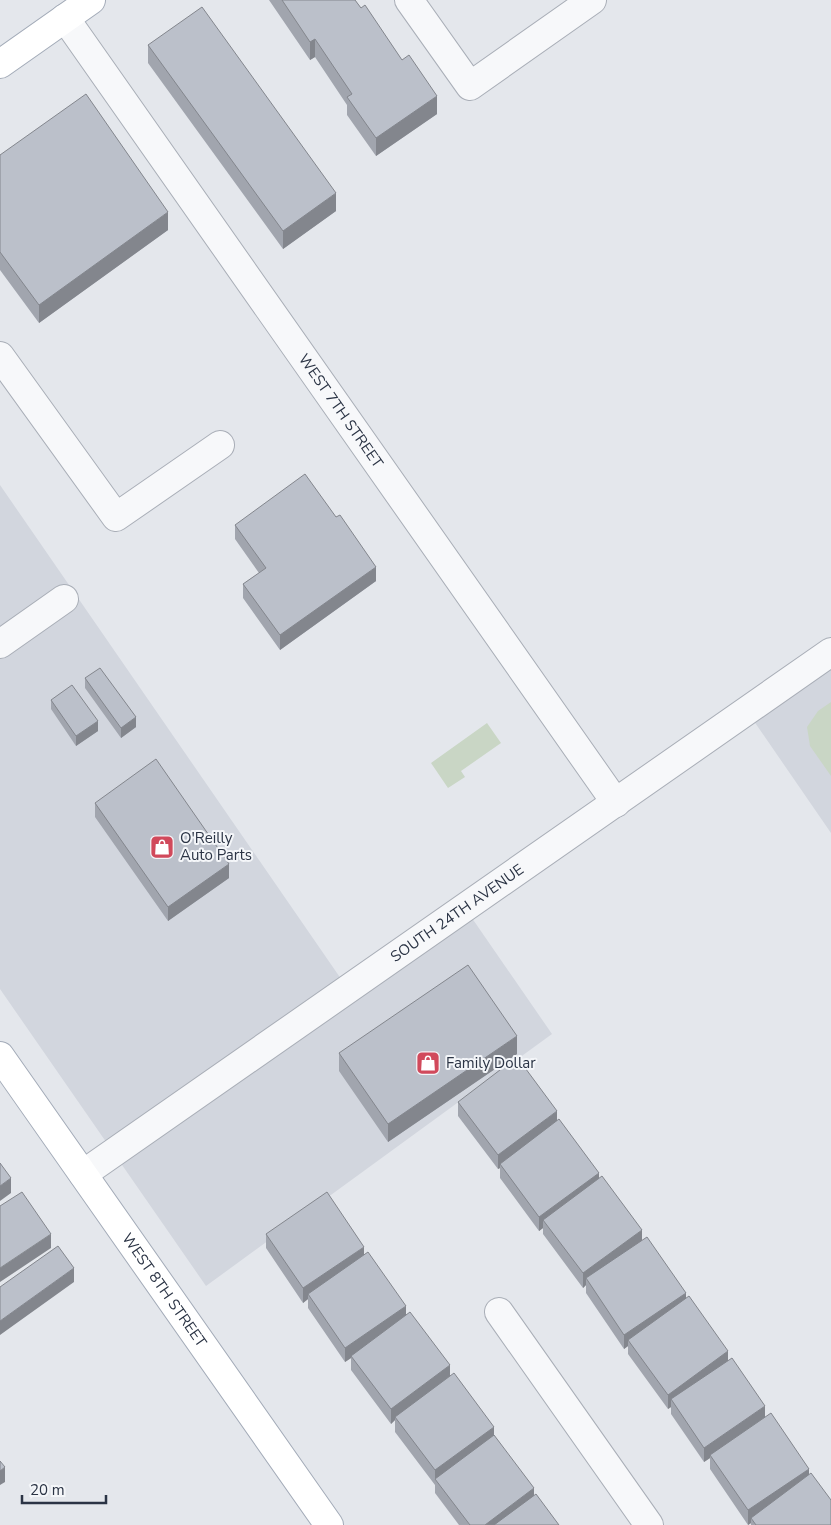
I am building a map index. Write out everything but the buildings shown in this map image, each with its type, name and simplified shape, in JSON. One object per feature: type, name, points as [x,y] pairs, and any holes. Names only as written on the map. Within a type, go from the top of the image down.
[{"type":"main road","points":[[0,64],[91,0]]},
{"type":"main road","name":"WEST 8TH STREET","points":[[4,1068],[83,1174],[329,1525]]},
{"type":"street","points":[[409,0],[470,86],[592,0]]},
{"type":"street","name":"WEST 7TH STREET","points":[[65,18],[616,803]]},
{"type":"street","points":[[0,356],[116,517],[220,446]]},
{"type":"street","points":[[0,644],[64,599]]},
{"type":"street","name":"SOUTH 24TH AVENUE","points":[[83,1174],[831,652]]},
{"type":"street","points":[[499,1312],[649,1525]]},
{"type":"shaded area","points":[[0,485],[348,989],[465,908],[552,1034],[206,1286],[0,989]]},
{"type":"shaded area","points":[[831,652],[831,833],[747,711]]},
{"type":"green space","points":[[831,702],[831,776],[810,746],[807,727],[818,711]]},
{"type":"green space","points":[[487,723],[501,743],[461,771],[465,777],[448,788],[431,763]]},
{"type":"place","name":"O'Reilly Auto Parts","points":[[162,847]]},
{"type":"place","name":"Family Dollar","points":[[428,1063]]}]
